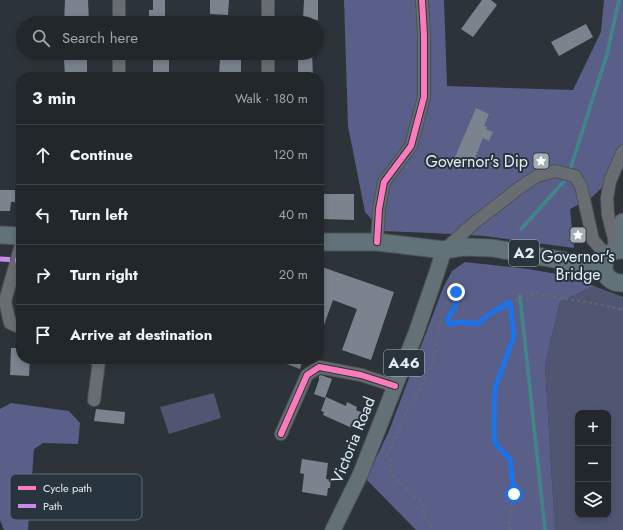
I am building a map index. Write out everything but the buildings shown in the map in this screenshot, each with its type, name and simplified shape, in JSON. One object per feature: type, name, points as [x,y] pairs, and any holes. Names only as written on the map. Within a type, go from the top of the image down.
[{"type":"highway","points":[[622,283],[610,280],[604,271],[614,253],[623,222]]},
{"type":"highway","points":[[0,235],[16,236]]},
{"type":"highway","name":"A2","points":[[324,242],[377,242],[444,250],[464,247],[492,248],[582,264],[614,253]]},
{"type":"main road","name":"Victoria Road","points":[[333,530],[360,475],[416,333],[444,250]]},
{"type":"street","points":[[119,0],[119,16]]},
{"type":"street","points":[[268,0],[268,16]]},
{"type":"street","points":[[377,242],[379,209],[384,182],[411,146],[424,97],[424,35],[422,0]]},
{"type":"street","points":[[119,60],[119,72]]},
{"type":"street","points":[[268,60],[268,72]]},
{"type":"street","points":[[614,253],[612,227],[608,214],[607,198],[610,181],[623,151]]},
{"type":"street","points":[[444,250],[474,223],[519,188],[537,176],[555,171],[575,176],[581,186],[593,240],[614,253]]},
{"type":"street","points":[[16,262],[5,301],[10,323],[16,326]]},
{"type":"street","points":[[94,400],[99,364]]},
{"type":"street","points":[[281,434],[307,375],[319,367],[361,375],[395,386]]},
{"type":"path","points":[[387,455],[404,417],[434,362],[438,331],[450,292],[456,280],[459,283],[456,292],[457,300],[447,321],[451,324],[461,322],[478,324],[488,315],[510,302],[514,300],[527,300],[534,293],[606,305],[623,310]]},
{"type":"path","points":[[510,302],[514,336],[495,388],[494,432],[495,443],[510,459],[514,494],[509,524],[510,530]]},
{"type":"path","points":[[380,447],[392,460],[391,474],[424,505],[423,516],[434,530]]},
{"type":"shaded area","points":[[344,0],[444,0],[447,86],[573,90],[601,32],[604,0],[623,0],[623,168],[591,198],[570,209],[574,248],[484,236],[382,231],[365,212],[348,126]]},
{"type":"shaded area","points":[[465,262],[528,269],[574,277],[594,286],[560,302],[545,365],[555,530],[416,530],[366,479],[389,431],[443,288],[452,271]]},
{"type":"shaded area","points":[[594,286],[623,297],[623,530],[555,530],[545,365],[560,302]]},
{"type":"shaded area","points":[[214,393],[221,418],[169,434],[160,407]]},
{"type":"shaded area","points":[[11,403],[69,411],[80,423],[78,444],[43,443],[34,449],[32,474],[10,474],[10,520],[29,520],[28,530],[4,530],[0,520],[0,409]]},
{"type":"waterway","points":[[570,170],[607,54],[619,0]]},
{"type":"waterway","points":[[521,229],[567,178]]},
{"type":"waterway","points":[[520,296],[545,530]]},
{"type":"marked path","points":[[0,259],[16,260]]},
{"type":"cycle path","points":[[377,242],[379,209],[384,182],[411,146],[424,97],[424,35],[422,0]]},
{"type":"cycle path","points":[[281,434],[307,375],[319,367],[361,375],[395,386]]},
{"type":"place","name":"Governor's Dip","points":[[541,161]]},
{"type":"place","name":"Governor's Bridge","points":[[578,235]]},
{"type":"route","points":[[456,292],[457,300],[447,321],[451,324],[461,322],[478,324],[488,315],[510,302],[514,336],[495,388],[494,432],[495,443],[510,459],[514,494]]}]
